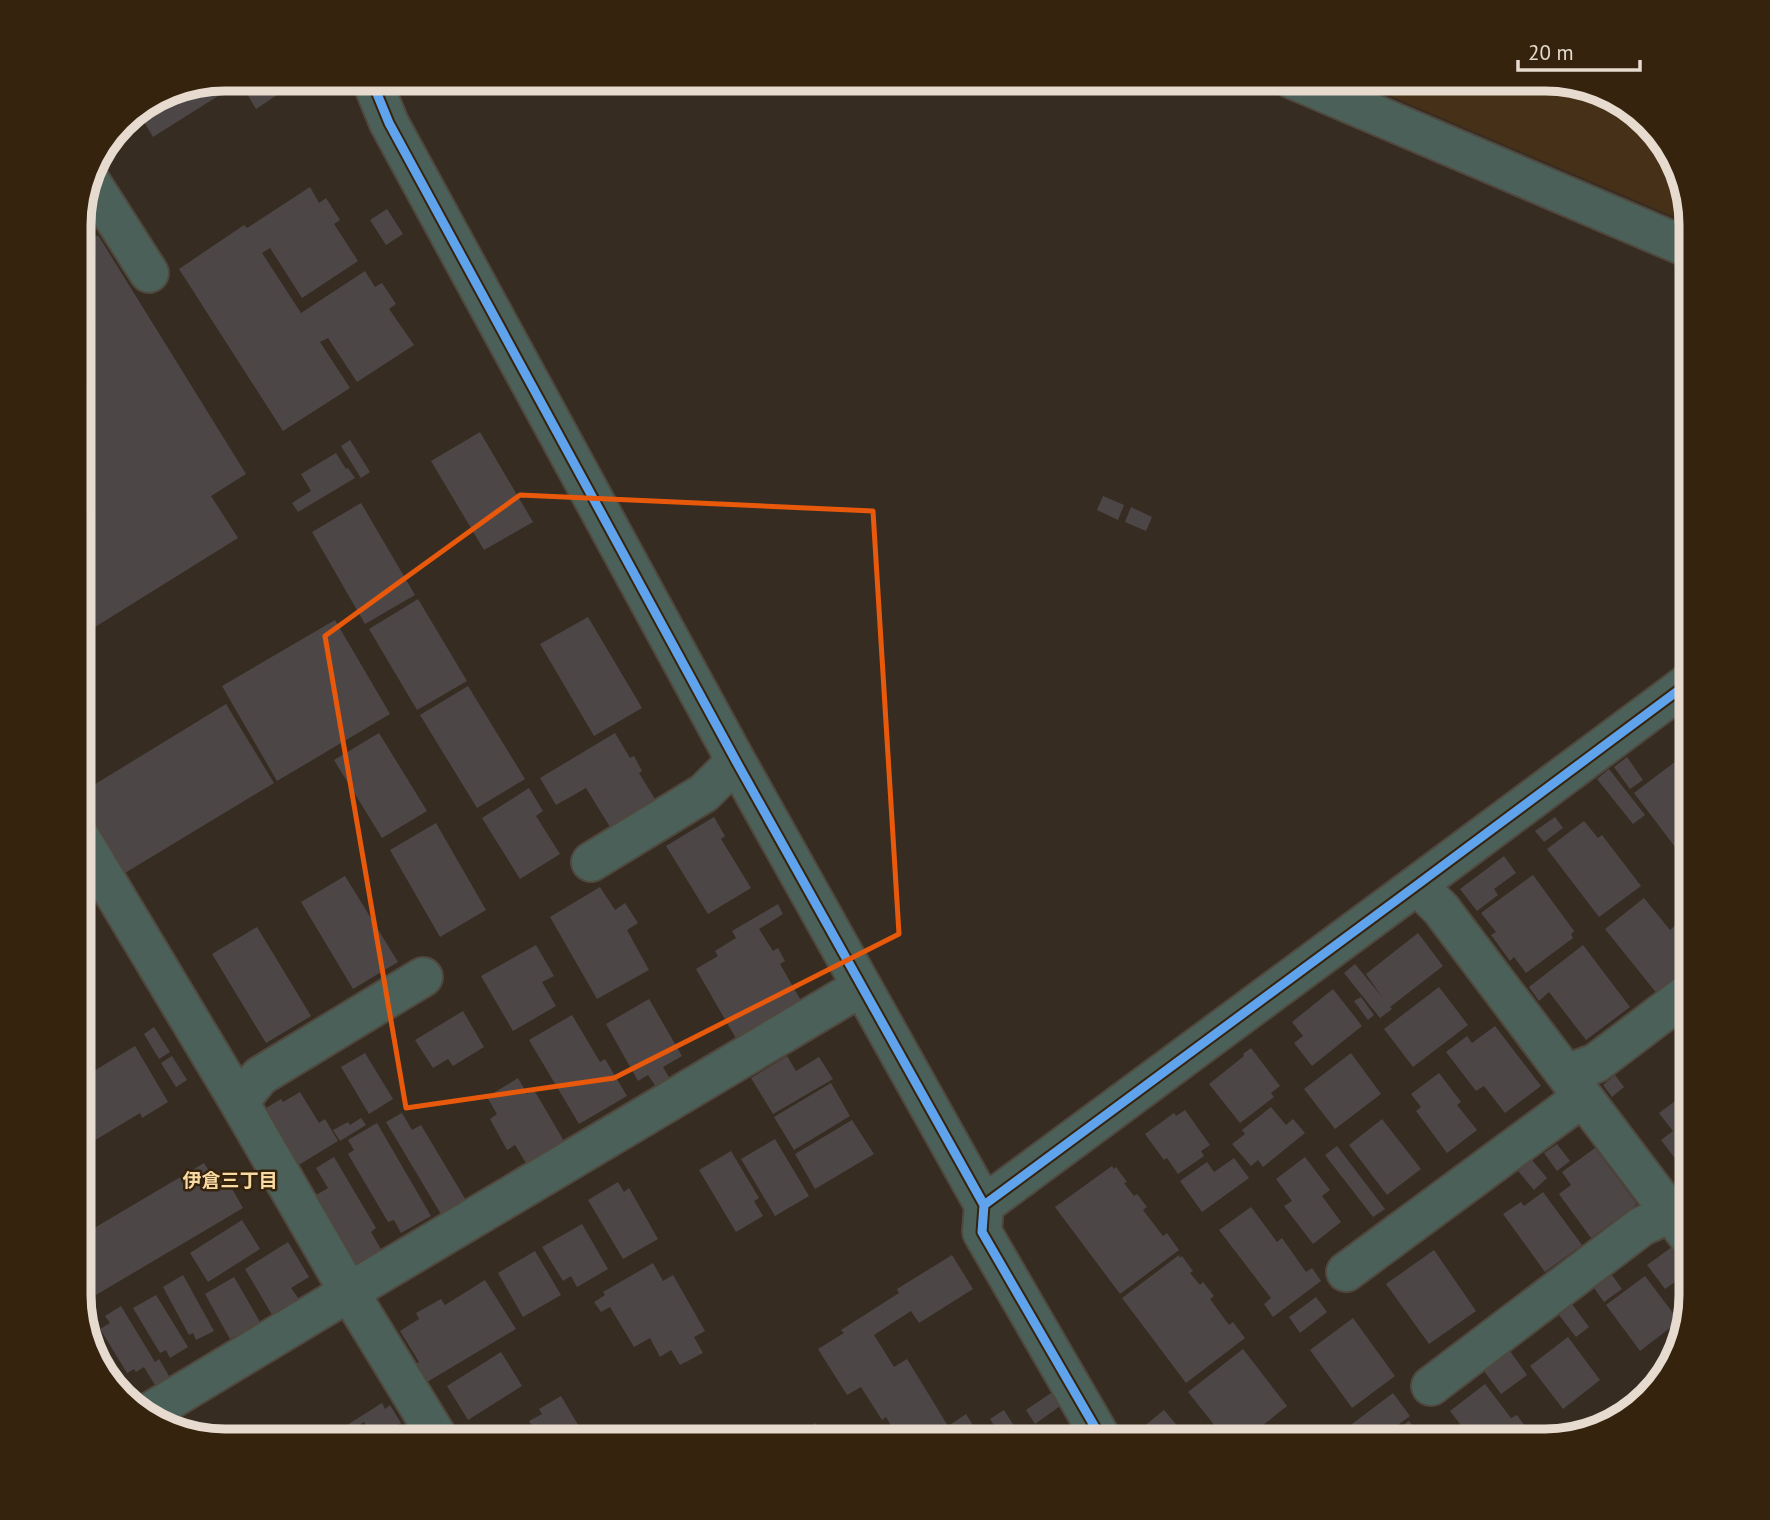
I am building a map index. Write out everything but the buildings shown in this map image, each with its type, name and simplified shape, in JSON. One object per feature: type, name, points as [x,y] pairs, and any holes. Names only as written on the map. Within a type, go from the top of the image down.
[{"type":"street","points":[[376,91],[388,123],[736,761],[985,1205],[982,1231],[1096,1429]]},
{"type":"street","points":[[1320,91],[1679,244]]},
{"type":"street","points":[[96,190],[149,272]]},
{"type":"street","points":[[985,1205],[1679,690]]},
{"type":"street","points":[[591,862],[704,793],[736,761]]},
{"type":"street","points":[[91,855],[433,1429]]},
{"type":"street","points":[[1418,885],[1441,909],[1679,1223]]},
{"type":"street","points":[[239,1102],[260,1076],[423,977]]},
{"type":"street","points":[[155,1409],[862,988]]},
{"type":"street","points":[[1346,1272],[1575,1085],[1596,1063],[1679,1000]]},
{"type":"street","points":[[1431,1386],[1642,1226],[1679,1226]]},
{"type":"highlighted area","points":[[520,495],[873,511],[899,934],[614,1078],[406,1108],[325,636]]},
{"type":"shaded area","points":[[1378,91],[1545,91],[1588,98],[1627,119],[1651,143],[1672,182],[1679,219]]},
{"type":"cycle path","points":[[376,91],[389,123],[736,761],[984,1205],[982,1232],[1096,1429]]},
{"type":"cycle path","points":[[984,1205],[1679,690]]},
{"type":"district","name":"伊倉三丁目","points":[[230,1180]]}]
